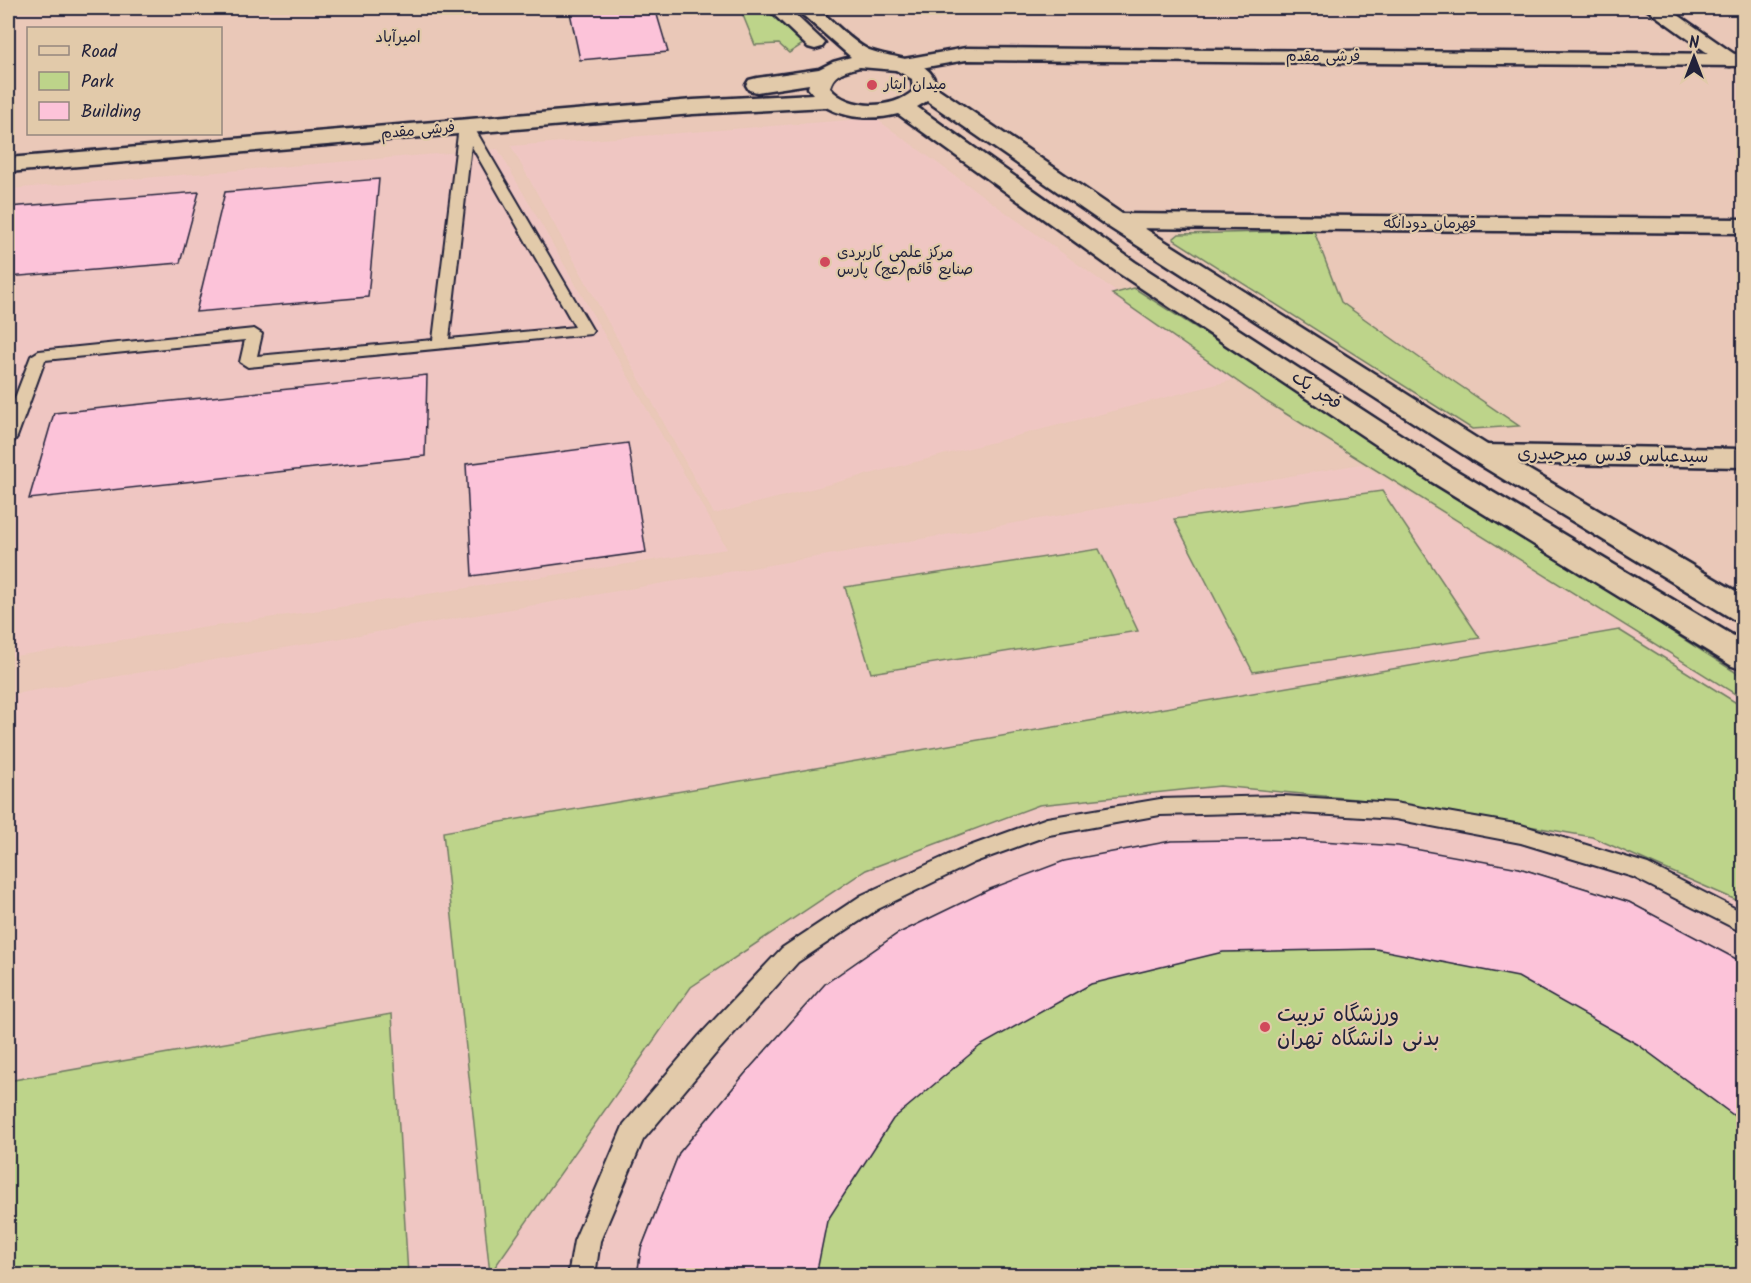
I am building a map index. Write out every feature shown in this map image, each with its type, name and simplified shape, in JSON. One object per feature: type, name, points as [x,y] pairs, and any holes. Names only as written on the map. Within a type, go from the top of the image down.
[{"type":"street","points":[[777,8],[814,42],[822,54],[825,74],[819,88],[829,100],[839,105],[865,110],[900,106],[915,100],[924,88],[921,75],[898,64],[859,53],[805,8]]},
{"type":"street","points":[[1655,8],[1739,56]]},
{"type":"street","points":[[1682,8],[1739,56]]},
{"type":"street","name":"فرشی مقدم","points":[[898,64],[966,54],[1739,56]]},
{"type":"street","points":[[825,74],[845,64],[860,61],[898,64]]},
{"type":"street","name":"فرشی مقدم","points":[[222,131],[690,94],[825,74]]},
{"type":"street","name":"فجر یک","points":[[924,88],[1116,221],[1482,454],[1743,611]]},
{"type":"street","name":"فرشی مقدم","points":[[8,165],[693,107],[829,100]]},
{"type":"street","name":"فجر یک","points":[[900,106],[1069,227],[1442,474],[1743,658]]},
{"type":"street","points":[[8,148],[180,135]]},
{"type":"street","name":"قهرمان دودانگه","points":[[1069,227],[1116,221],[1743,226]]},
{"type":"street","points":[[1442,474],[1482,454]]},
{"type":"street","name":"سیدعباس قدس میرحیدری","points":[[1482,454],[1743,458]]},
{"type":"lane","points":[[441,344],[466,126]]},
{"type":"lane","points":[[8,437],[39,356],[255,334],[248,362],[585,331],[466,126]]},
{"type":"lane","points":[[581,1275],[587,1241],[633,1132],[708,1044],[790,955],[870,902],[967,856],[1047,827],[1160,807],[1283,804],[1395,811],[1521,834],[1640,870],[1743,924]]},
{"type":"shaded area","name":"مرکز علمی کاربردی صنایع قائم(عج) پارس","points":[[875,118],[1237,379],[714,514],[511,146]]},
{"type":"shaded area","points":[[498,149],[727,549],[8,657],[8,189]]},
{"type":"shaded area","points":[[1361,464],[1743,700],[1743,1275],[8,1276],[8,695]]},
{"type":"green space","points":[[740,8],[766,8],[803,44],[789,53],[779,44],[755,45]]},
{"type":"green space","points":[[1314,231],[1341,302],[1519,426],[1472,429],[1173,239],[1179,234]]},
{"type":"green space","points":[[1134,288],[1743,677],[1743,699],[1267,402],[1112,294]]},
{"type":"green space","points":[[1382,491],[1480,638],[1253,672],[1174,519]]},
{"type":"green space","points":[[1099,549],[1138,631],[871,673],[845,587]]},
{"type":"green space","points":[[1619,630],[1743,707],[1743,903],[1592,837],[1397,803],[1220,786],[1039,805],[866,870],[691,987],[490,1274],[443,832]]},
{"type":"green space","name":"ورزشگاه تربیت بدنی دانشگاه تهران","points":[[1519,868],[1629,902],[1743,964],[1743,1275],[637,1276],[641,1249],[679,1153],[748,1070],[825,984],[897,934]]},
{"type":"green space","points":[[392,1014],[408,1275],[8,1275],[8,1081]]},
{"type":"building","points":[[569,8],[655,8],[668,52],[580,60]]},
{"type":"building","points":[[379,179],[368,297],[196,312],[225,192]]},
{"type":"building","points":[[199,192],[180,263],[8,277],[8,207]]},
{"type":"building","points":[[427,375],[425,456],[29,499],[54,413]]},
{"type":"building","points":[[628,443],[646,552],[472,576],[466,464]]},
{"type":"building","points":[[1290,839],[1398,846],[1519,868],[1629,902],[1740,961],[1744,964],[1744,1123],[1637,1044],[1518,977],[1376,949],[1223,952],[1091,984],[980,1046],[893,1119],[827,1221],[816,1276],[637,1276],[641,1249],[679,1153],[748,1070],[825,984],[897,934],[990,889],[1064,861],[1171,841]]},
{"type":"place","name":"میدان ایثار","points":[[872,85]]},
{"type":"place","name":"مرکز علمی کاربردی صنایع قائم(عج) پارس","points":[[825,262]]},
{"type":"place","name":"ورزشگاه تربیت بدنی دانشگاه تهران","points":[[1265,1027]]},
{"type":"district","name":"امیرآباد","points":[[398,37]]}]
